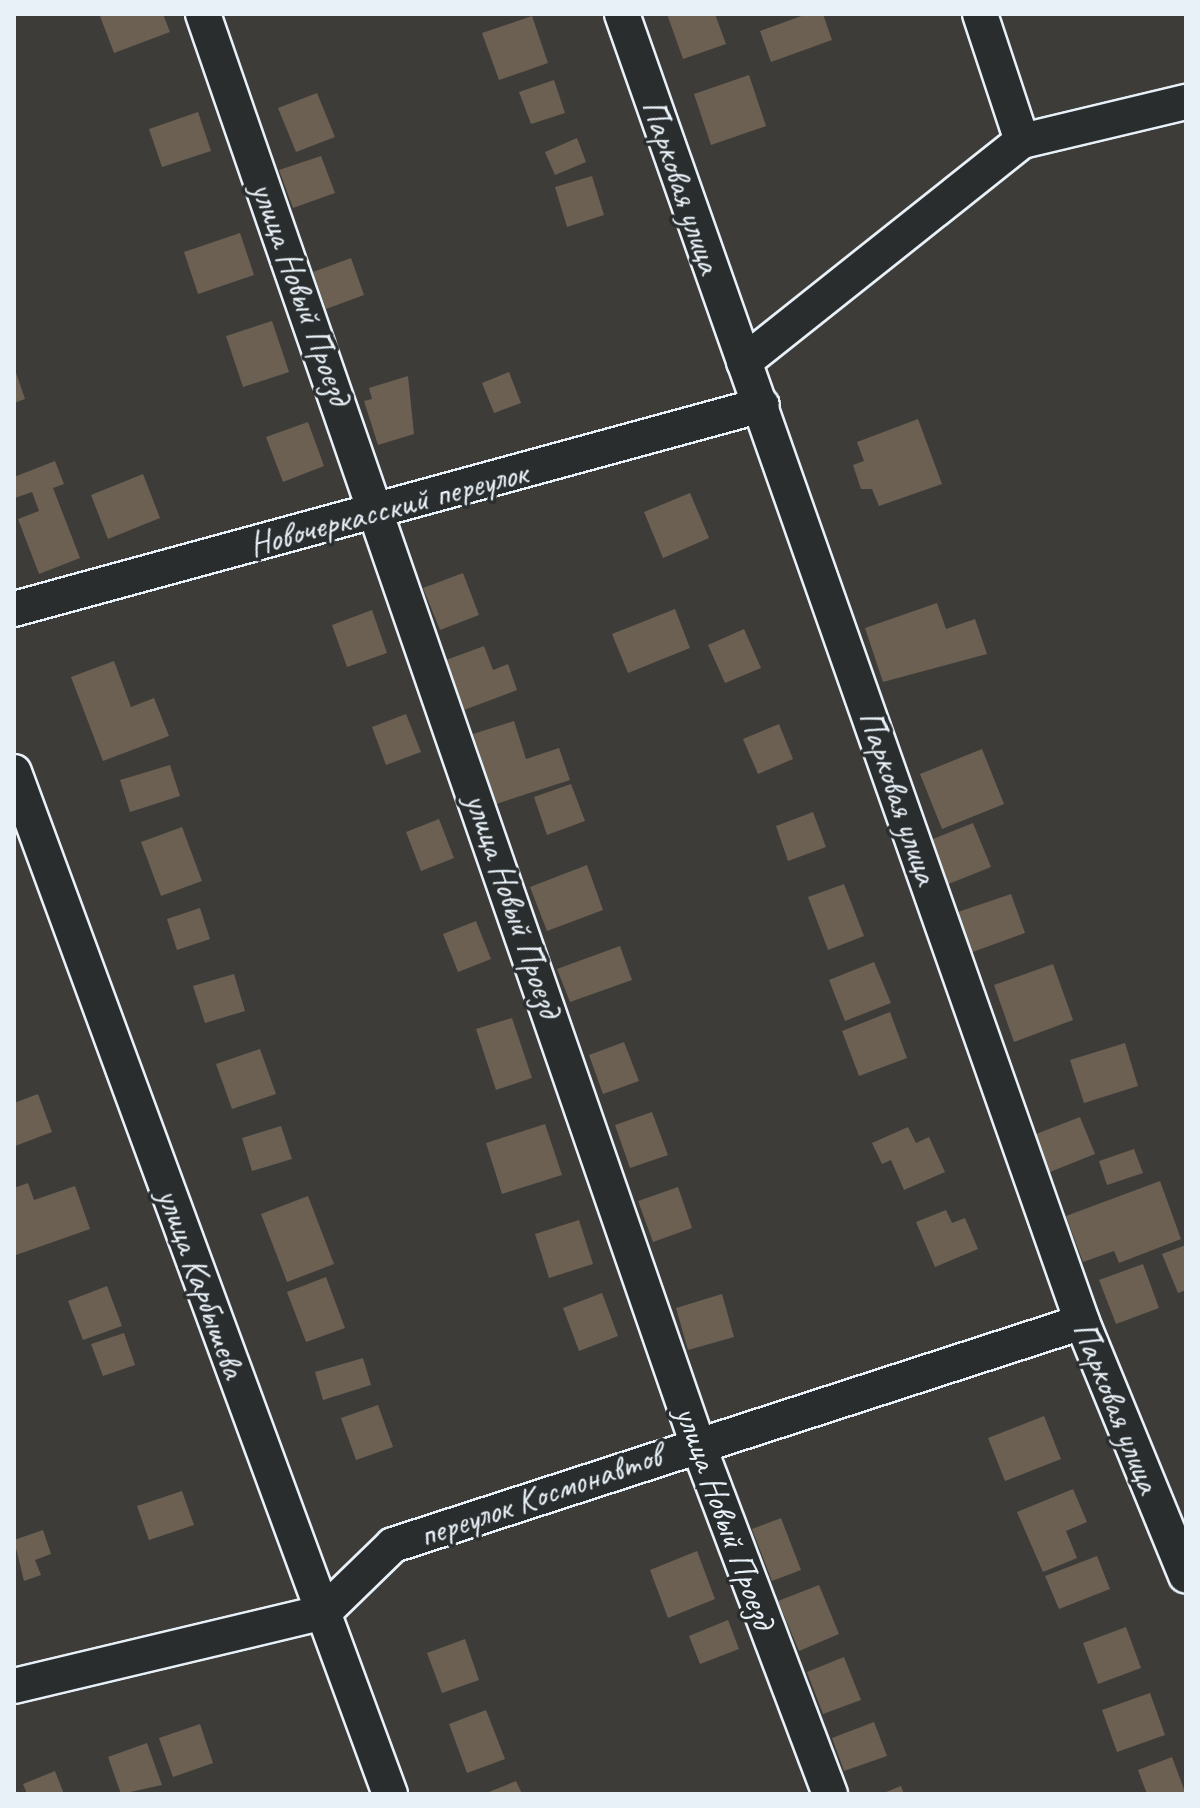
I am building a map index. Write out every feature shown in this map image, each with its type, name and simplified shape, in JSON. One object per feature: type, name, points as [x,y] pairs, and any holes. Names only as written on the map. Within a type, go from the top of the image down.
[{"type":"street","name":"улица Новый Проезд","points":[[203,14],[380,512],[697,1442],[830,1794]]},
{"type":"street","name":"Парковая улица","points":[[622,14],[1082,1322],[1186,1576]]},
{"type":"street","points":[[980,14],[1022,141]]},
{"type":"street","points":[[744,362],[1022,141],[1186,102]]},
{"type":"street","name":"Новочеркасский переулок","points":[[14,609],[380,512],[762,405]]},
{"type":"street","name":"улица Карбышева","points":[[14,772],[390,1794]]},
{"type":"street","name":"переулок Космонавтов","points":[[324,1612],[393,1545],[697,1442],[1082,1322]]},
{"type":"street","points":[[14,1686],[324,1612]]},
{"type":"building","points":[[163,14],[170,32],[114,53],[100,16]]},
{"type":"building","points":[[667,14],[715,14],[726,44],[683,59]]},
{"type":"building","points":[[807,14],[823,14],[832,40],[771,62],[760,31]]},
{"type":"building","points":[[532,16],[548,63],[499,80],[482,33]]},
{"type":"building","points":[[749,75],[766,126],[711,145],[694,94]]},
{"type":"building","points":[[554,80],[565,113],[531,124],[519,92]]},
{"type":"building","points":[[317,93],[335,137],[296,152],[278,108]]},
{"type":"building","points":[[198,112],[211,151],[162,167],[149,129]]},
{"type":"building","points":[[577,138],[586,162],[555,175],[545,152]]},
{"type":"building","points":[[321,156],[335,193],[293,208],[279,170]]},
{"type":"building","points":[[592,176],[604,215],[567,227],[555,187]]},
{"type":"building","points":[[240,233],[254,275],[198,294],[184,252]]},
{"type":"building","points":[[351,258],[364,295],[326,309],[313,272]]},
{"type":"building","points":[[272,321],[289,372],[243,387],[226,336]]},
{"type":"building","points":[[14,367],[25,399],[14,403]]},
{"type":"building","points":[[509,372],[521,403],[494,413],[482,383]]},
{"type":"building","points":[[408,376],[414,434],[378,445],[364,401],[372,399],[369,388]]},
{"type":"building","points":[[918,419],[942,484],[879,506],[872,489],[861,489],[853,465],[864,461],[857,442]]},
{"type":"building","points":[[308,422],[324,466],[283,482],[266,437]]},
{"type":"building","points":[[55,461],[64,484],[53,488],[80,558],[39,574],[18,519],[39,511],[32,492],[15,498],[14,477]]},
{"type":"building","points":[[143,474],[160,518],[108,539],[91,495]]},
{"type":"building","points":[[690,493],[709,538],[663,558],[644,512]]},
{"type":"building","points":[[463,573],[479,615],[440,630],[423,588]]},
{"type":"building","points":[[937,603],[946,629],[975,619],[987,654],[883,682],[865,628]]},
{"type":"building","points":[[675,609],[690,648],[628,673],[612,634]]},
{"type":"building","points":[[372,610],[387,653],[347,667],[332,625]]},
{"type":"building","points":[[744,629],[761,668],[725,683],[708,645]]},
{"type":"building","points":[[484,646],[493,670],[508,664],[517,690],[464,710],[446,660]]},
{"type":"building","points":[[114,661],[131,707],[154,698],[169,736],[103,761],[71,677]]},
{"type":"building","points":[[406,714],[421,752],[386,765],[372,727]]},
{"type":"building","points":[[514,721],[526,759],[559,748],[570,780],[496,804],[473,734]]},
{"type":"building","points":[[779,724],[793,759],[758,774],[743,739]]},
{"type":"building","points":[[982,749],[1004,804],[942,829],[920,774]]},
{"type":"building","points":[[170,765],[180,796],[130,812],[120,780]]},
{"type":"building","points":[[571,784],[585,821],[547,835],[534,797]]},
{"type":"building","points":[[813,812],[826,847],[788,861],[776,826]]},
{"type":"building","points":[[439,819],[454,858],[421,871],[406,832]]},
{"type":"building","points":[[973,823],[991,867],[946,885],[928,841]]},
{"type":"building","points":[[182,827],[202,881],[161,896],[141,842]]},
{"type":"building","points":[[587,865],[603,910],[547,931],[530,887]]},
{"type":"building","points":[[844,884],[864,936],[828,950],[808,897]]},
{"type":"building","points":[[1011,894],[1025,933],[967,954],[952,914]]},
{"type":"building","points":[[200,908],[210,939],[177,950],[167,919]]},
{"type":"building","points":[[476,921],[491,959],[458,972],[443,934]]},
{"type":"building","points":[[620,946],[632,980],[570,1002],[557,969]]},
{"type":"building","points":[[874,962],[891,1003],[845,1021],[829,980]]},
{"type":"building","points":[[1053,964],[1073,1020],[1014,1042],[994,985]]},
{"type":"building","points":[[234,974],[245,1011],[205,1023],[193,986]]},
{"type":"building","points":[[890,1012],[907,1058],[859,1076],[842,1031]]},
{"type":"building","points":[[512,1018],[532,1078],[496,1090],[476,1029]]},
{"type":"building","points":[[624,1042],[639,1081],[603,1094],[589,1055]]},
{"type":"building","points":[[1125,1043],[1138,1086],[1084,1103],[1070,1060]]},
{"type":"building","points":[[260,1049],[276,1094],[232,1109],[216,1064]]},
{"type":"building","points":[[38,1094],[52,1132],[15,1146],[14,1103]]},
{"type":"building","points":[[652,1112],[668,1155],[630,1168],[615,1125]]},
{"type":"building","points":[[1080,1117],[1095,1154],[1050,1172],[1036,1134]]},
{"type":"building","points":[[545,1124],[562,1175],[502,1194],[486,1143]]},
{"type":"building","points":[[281,1126],[292,1159],[252,1171],[242,1138]]},
{"type":"building","points":[[908,1127],[916,1143],[929,1137],[945,1172],[904,1190],[891,1160],[882,1164],[872,1143]]},
{"type":"building","points":[[1134,1149],[1143,1173],[1107,1185],[1099,1161]]},
{"type":"building","points":[[1160,1181],[1181,1239],[1119,1263],[1114,1251],[1083,1262],[1066,1216]]},
{"type":"building","points":[[28,1183],[34,1200],[75,1186],[90,1229],[16,1255],[14,1188]]},
{"type":"building","points":[[678,1187],[692,1228],[653,1242],[638,1201]]},
{"type":"building","points":[[308,1196],[334,1264],[287,1282],[261,1214]]},
{"type":"building","points":[[946,1210],[952,1223],[965,1218],[978,1249],[935,1267],[916,1222]]},
{"type":"building","points":[[579,1220],[593,1264],[549,1278],[535,1234]]},
{"type":"building","points":[[1186,1245],[1186,1290],[1178,1293],[1162,1254]]},
{"type":"building","points":[[1143,1264],[1159,1308],[1116,1324],[1099,1280]]},
{"type":"building","points":[[326,1277],[345,1328],[306,1342],[287,1292]]},
{"type":"building","points":[[107,1286],[122,1326],[83,1340],[68,1301]]},
{"type":"building","points":[[602,1293],[618,1336],[579,1351],[563,1308]]},
{"type":"building","points":[[722,1294],[734,1337],[688,1350],[676,1308]]},
{"type":"building","points":[[124,1333],[135,1365],[103,1376],[91,1344]]},
{"type":"building","points":[[363,1358],[371,1385],[323,1400],[315,1372]]},
{"type":"building","points":[[378,1405],[393,1447],[356,1460],[341,1418]]},
{"type":"building","points":[[1044,1416],[1061,1459],[1005,1481],[988,1438]]},
{"type":"building","points":[[1073,1489],[1087,1522],[1066,1531],[1077,1558],[1043,1572],[1017,1512]]},
{"type":"building","points":[[182,1491],[194,1525],[149,1540],[137,1506]]},
{"type":"building","points":[[781,1518],[801,1570],[772,1581],[752,1529]]},
{"type":"building","points":[[43,1530],[51,1554],[35,1560],[41,1575],[24,1581],[14,1540]]},
{"type":"building","points":[[697,1551],[715,1599],[668,1618],[650,1570]]},
{"type":"building","points":[[1097,1556],[1110,1589],[1059,1609],[1045,1576]]},
{"type":"building","points":[[819,1585],[839,1634],[799,1651],[778,1601]]},
{"type":"building","points":[[728,1620],[739,1649],[700,1664],[689,1636]]},
{"type":"building","points":[[1126,1627],[1141,1668],[1098,1684],[1083,1643]]},
{"type":"building","points":[[465,1639],[479,1680],[442,1693],[427,1653]]},
{"type":"building","points":[[844,1657],[861,1700],[823,1714],[807,1672]]},
{"type":"building","points":[[1150,1693],[1165,1735],[1117,1752],[1102,1710]]},
{"type":"building","points":[[486,1710],[505,1759],[467,1773],[449,1724]]},
{"type":"building","points":[[874,1722],[887,1756],[844,1771],[832,1738]]},
{"type":"building","points":[[200,1724],[213,1763],[173,1777],[159,1738]]},
{"type":"building","points":[[147,1743],[162,1785],[121,1794],[108,1757]]},
{"type":"building","points":[[1172,1757],[1185,1792],[1147,1794],[1138,1770]]},
{"type":"building","points":[[55,1771],[64,1794],[27,1794],[23,1784]]},
{"type":"building","points":[[516,1781],[522,1794],[484,1794]]},
{"type":"building","points":[[901,1786],[904,1794],[881,1794]]}]
